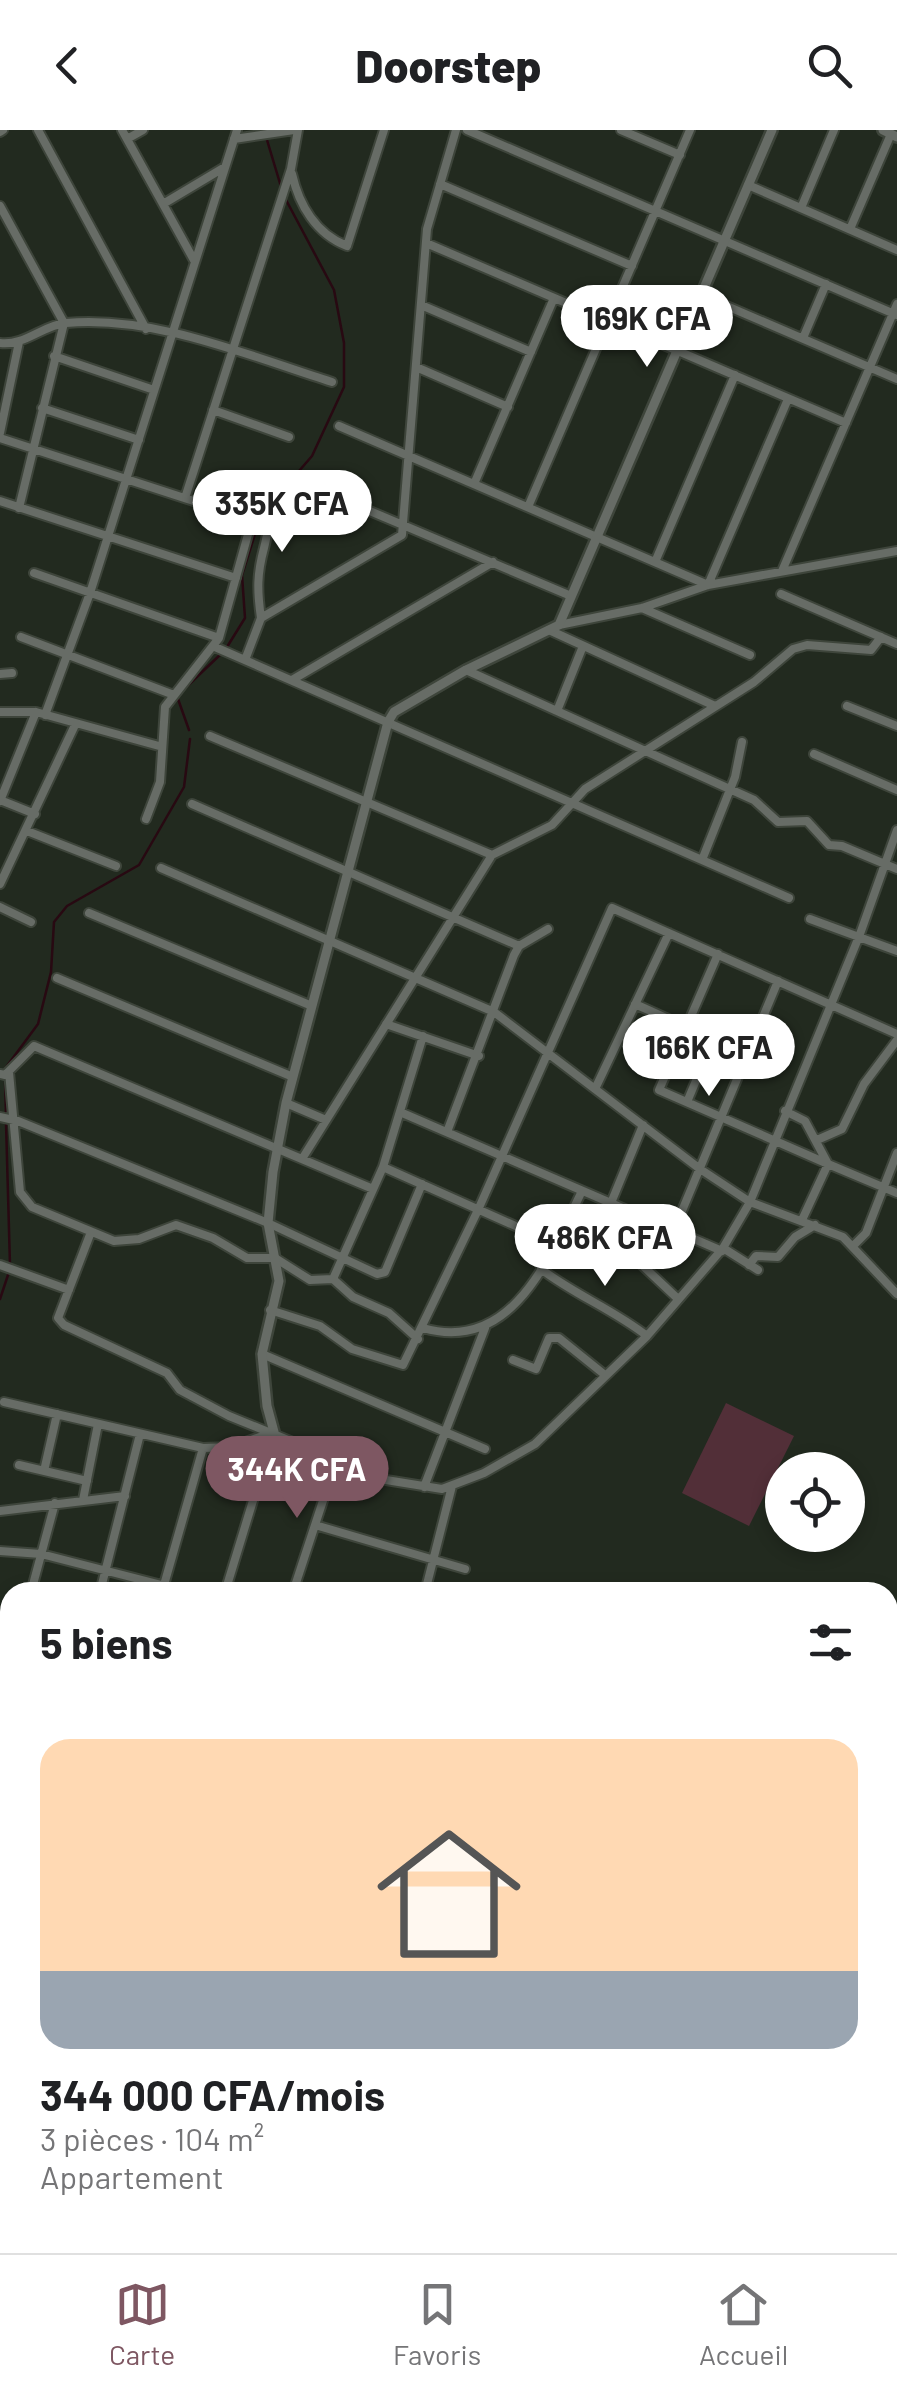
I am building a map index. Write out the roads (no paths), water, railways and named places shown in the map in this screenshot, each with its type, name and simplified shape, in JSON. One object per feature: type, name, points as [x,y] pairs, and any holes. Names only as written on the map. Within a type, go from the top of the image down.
[{"type":"street","points":[[38,130],[146,329]]},
{"type":"street","points":[[143,130],[124,134],[195,262]]},
{"type":"street","points":[[35,814],[0,800],[68,654],[90,593],[236,135],[296,130],[291,169],[184,498]]},
{"type":"street","points":[[291,169],[295,190],[314,224],[331,240],[347,246],[384,130]]},
{"type":"street","points":[[261,618],[402,534],[426,243],[456,130]]},
{"type":"street","points":[[467,130],[896,311],[782,572]]},
{"type":"street","points":[[621,130],[680,155]]},
{"type":"street","points":[[528,507],[690,130]]},
{"type":"street","points":[[554,628],[772,130]]},
{"type":"street","points":[[800,208],[834,130]]},
{"type":"street","points":[[850,229],[890,134]]},
{"type":"street","points":[[163,204],[225,167]]},
{"type":"street","points":[[440,184],[632,266]]},
{"type":"street","points":[[748,186],[897,250]]},
{"type":"street","points":[[0,206],[64,323],[19,508]]},
{"type":"street","points":[[426,243],[846,423]]},
{"type":"street","points":[[803,338],[826,284]]},
{"type":"street","points":[[701,294],[897,379]]},
{"type":"street","points":[[474,484],[554,298]]},
{"type":"street","points":[[421,305],[531,352]]},
{"type":"street","points":[[0,343],[19,342],[64,323],[173,331],[332,382]]},
{"type":"street","points":[[19,342],[0,436],[252,520],[217,643],[164,707],[158,790],[146,819]]},
{"type":"street","points":[[54,356],[154,390]]},
{"type":"street","points":[[416,367],[508,406]]},
{"type":"street","points":[[654,562],[735,376]]},
{"type":"street","points":[[708,585],[788,398]]},
{"type":"street","points":[[42,408],[139,440]]},
{"type":"street","points":[[213,410],[290,437]]},
{"type":"street","points":[[339,426],[708,585]]},
{"type":"street","points":[[245,660],[261,618],[256,581],[265,526],[273,507],[290,488],[310,484],[571,596]]},
{"type":"street","points":[[0,502],[236,578]]},
{"type":"street","points":[[897,551],[708,585],[642,608],[554,628],[466,670],[394,712],[388,722],[329,940],[278,1148],[268,1223],[279,1281],[262,1354],[267,1406],[274,1432],[282,1441],[386,1480],[424,1487],[452,1486],[535,1444],[647,1336],[722,1250],[750,1202],[828,1004],[860,934],[897,830]]},
{"type":"street","points":[[292,680],[493,562]]},
{"type":"street","points":[[34,573],[217,643],[245,660],[788,898]]},
{"type":"street","points":[[781,594],[897,644]]},
{"type":"street","points":[[642,608],[750,655]]},
{"type":"street","points":[[554,628],[584,646],[714,706]]},
{"type":"street","points":[[21,637],[174,695]]},
{"type":"street","points":[[302,1159],[492,855],[552,825],[585,789],[754,682],[793,649],[808,645],[870,650],[881,637]]},
{"type":"street","points":[[557,711],[584,646]]},
{"type":"street","points":[[466,670],[766,806],[778,822],[807,821],[829,846],[842,846],[897,869]]},
{"type":"street","points":[[0,674],[12,673]]},
{"type":"street","points":[[847,706],[897,726]]},
{"type":"street","points":[[0,712],[40,714],[160,746]]},
{"type":"street","points":[[0,884],[75,725]]},
{"type":"street","points":[[210,736],[492,855]]},
{"type":"street","points":[[702,860],[730,790],[742,742]]},
{"type":"street","points":[[814,754],[897,790]]},
{"type":"street","points":[[192,804],[519,946]]},
{"type":"street","points":[[27,831],[116,866]]},
{"type":"street","points":[[161,868],[494,1012],[700,1169],[750,1202],[854,1244],[897,1294]]},
{"type":"street","points":[[0,907],[30,922]]},
{"type":"street","points":[[270,1310],[320,1326],[352,1349],[403,1365],[478,1210],[612,908],[897,1037],[864,1084],[842,1128],[817,1140]]},
{"type":"street","points":[[88,912],[312,1006]]},
{"type":"street","points":[[810,919],[860,934],[897,951]]},
{"type":"street","points":[[446,1132],[519,946],[548,929]]},
{"type":"street","points":[[595,1089],[669,933]]},
{"type":"street","points":[[718,954],[659,1090],[897,1193]]},
{"type":"street","points":[[56,978],[293,1077]]},
{"type":"street","points":[[674,1230],[778,981]]},
{"type":"street","points":[[636,1004],[686,1028]]},
{"type":"street","points":[[386,1024],[478,1056]]},
{"type":"street","points":[[333,1279],[383,1167],[423,1036]]},
{"type":"street","points":[[687,1102],[711,1044]]},
{"type":"street","points":[[372,1188],[34,1046],[4,1073],[14,1120],[20,1192],[32,1206],[114,1240],[139,1239],[176,1225],[213,1238],[247,1258],[275,1258],[310,1280],[333,1279],[353,1297],[388,1314],[418,1340]]},
{"type":"street","points":[[286,1103],[326,1120]]},
{"type":"street","points":[[785,1111],[805,1120],[828,1164],[802,1220]]},
{"type":"street","points":[[400,1112],[722,1250],[754,1268],[756,1256],[778,1257],[794,1236],[814,1225]]},
{"type":"street","points":[[0,1118],[14,1120],[268,1223],[344,1256],[362,1268],[385,1272],[422,1184]]},
{"type":"street","points":[[611,1203],[643,1125]]},
{"type":"street","points":[[854,1244],[866,1233],[897,1153]]},
{"type":"street","points":[[383,1167],[556,1244]]},
{"type":"street","points":[[423,1328],[451,1332],[485,1328],[497,1322],[541,1269],[582,1191]]},
{"type":"street","points":[[570,1216],[626,1250],[678,1298]]},
{"type":"street","points":[[91,1232],[58,1318],[64,1325],[167,1373],[180,1390],[216,1409],[274,1432]]},
{"type":"street","points":[[0,1266],[69,1290]]},
{"type":"street","points":[[541,1269],[647,1336]]},
{"type":"street","points":[[424,1487],[485,1328]]},
{"type":"street","points":[[513,1360],[536,1369],[549,1338],[560,1338],[605,1375]]},
{"type":"street","points":[[262,1354],[486,1449]]},
{"type":"street","points":[[4,1402],[203,1448],[231,1447],[274,1432]]},
{"type":"street","points":[[44,1471],[56,1414]]},
{"type":"street","points":[[83,1500],[98,1424]]},
{"type":"street","points":[[228,1582],[274,1432]]},
{"type":"street","points":[[103,1582],[140,1434]]},
{"type":"street","points":[[165,1582],[203,1448]]},
{"type":"street","points":[[299,1582],[336,1461]]},
{"type":"street","points":[[19,1464],[87,1481]]},
{"type":"street","points":[[427,1582],[452,1486]]},
{"type":"street","points":[[0,1511],[124,1496]]},
{"type":"street","points":[[34,1582],[55,1503]]},
{"type":"street","points":[[315,1525],[465,1569]]},
{"type":"street","points":[[0,1551],[41,1554],[141,1582]]},
{"type":"waterway","points":[[264,130],[282,190]]},
{"type":"waterway","points":[[227,647],[245,618],[242,575],[261,515],[312,456],[344,387],[344,343],[334,290],[285,198]]},
{"type":"waterway","points":[[181,692],[222,653]]},
{"type":"waterway","points":[[178,699],[189,730]]},
{"type":"waterway","points":[[4,1070],[38,1024],[51,972],[54,922],[67,906],[139,865],[184,787],[190,739]]},
{"type":"waterway","points":[[5,1078],[6,1115]]},
{"type":"waterway","points":[[6,1123],[10,1265]]},
{"type":"waterway","points":[[0,1299],[9,1272]]}]
